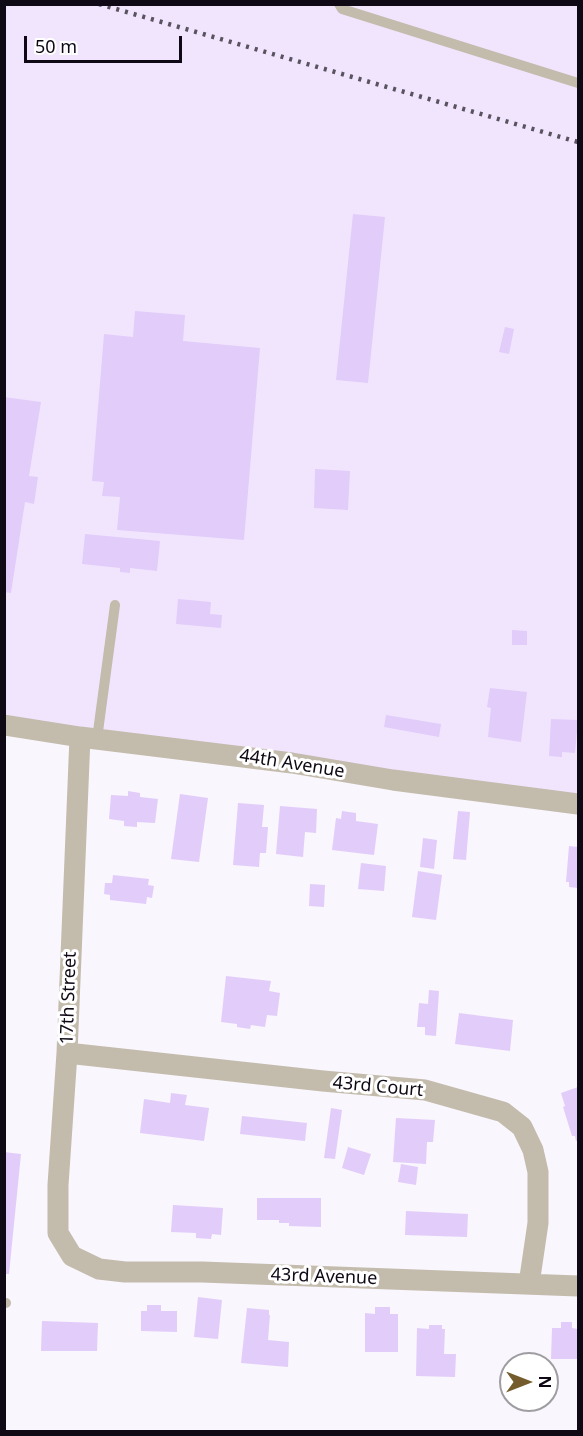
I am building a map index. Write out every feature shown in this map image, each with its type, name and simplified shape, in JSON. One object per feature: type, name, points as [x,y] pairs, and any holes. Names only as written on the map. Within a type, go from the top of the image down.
[{"type":"street","name":"44th Avenue","points":[[4,725],[579,804]]},
{"type":"street","name":"17th Street","points":[[72,1256],[58,1233],[58,1185],[88,738]]},
{"type":"street","name":"43rd Court","points":[[67,1053],[425,1090],[475,1102],[503,1112],[522,1127],[533,1150],[538,1172],[538,1223],[529,1284]]},
{"type":"street","name":"43rd Avenue","points":[[72,1256],[99,1269],[125,1272],[579,1286]]},
{"type":"lane","points":[[339,4],[342,9],[579,83]]},
{"type":"lane","points":[[88,738],[115,605]]},
{"type":"shaded area","points":[[5,5],[578,5],[578,795],[5,720]]},
{"type":"building","points":[[353,214],[385,217],[368,383],[336,380]]},
{"type":"building","points":[[135,311],[185,315],[183,341],[260,348],[244,540],[117,530],[120,497],[102,496],[104,482],[92,481],[104,334],[133,337]]},
{"type":"building","points":[[505,327],[514,329],[509,354],[499,352]]},
{"type":"building","points":[[4,397],[41,402],[29,476],[38,477],[34,504],[25,502],[11,593],[4,592]]},
{"type":"building","points":[[315,469],[350,471],[348,510],[314,508]]},
{"type":"building","points":[[85,534],[160,541],[157,571],[130,568],[130,573],[120,572],[120,568],[82,564]]},
{"type":"building","points":[[178,599],[211,602],[210,614],[222,615],[221,628],[176,624]]},
{"type":"building","points":[[512,630],[527,631],[527,645],[512,645]]},
{"type":"building","points":[[490,688],[527,692],[521,742],[488,737],[491,708],[487,707]]},
{"type":"building","points":[[386,715],[441,724],[439,737],[384,727]]},
{"type":"building","points":[[551,719],[578,720],[575,753],[562,752],[562,757],[549,756]]},
{"type":"building","points":[[128,791],[140,793],[140,797],[158,799],[155,823],[137,822],[137,827],[124,826],[124,821],[109,819],[111,795],[128,796]]},
{"type":"building","points":[[180,794],[208,798],[199,862],[171,859]]},
{"type":"building","points":[[238,803],[264,805],[262,827],[268,827],[266,853],[260,853],[259,867],[233,865]]},
{"type":"building","points":[[280,806],[317,809],[316,833],[305,832],[303,857],[276,854]]},
{"type":"building","points":[[342,811],[356,813],[356,821],[378,824],[374,855],[332,850],[336,818],[341,819]]},
{"type":"building","points":[[458,811],[470,812],[466,860],[453,859]]},
{"type":"building","points":[[423,838],[437,840],[434,869],[420,867]]},
{"type":"building","points":[[569,846],[578,847],[578,888],[569,887],[569,882],[566,882]]},
{"type":"building","points":[[361,863],[386,866],[384,891],[358,889]]},
{"type":"building","points":[[418,871],[442,875],[436,920],[412,917]]},
{"type":"building","points":[[113,875],[149,879],[148,885],[154,886],[152,898],[147,897],[146,904],[110,900],[110,895],[104,894],[105,883],[112,883]]},
{"type":"building","points":[[310,884],[325,885],[324,907],[309,906]]},
{"type":"building","points":[[226,976],[271,981],[269,991],[280,993],[277,1016],[267,1015],[265,1027],[251,1025],[250,1029],[237,1027],[237,1024],[221,1022]]},
{"type":"building","points":[[429,990],[439,991],[436,1036],[425,1035],[425,1027],[417,1027],[419,1003],[428,1004]]},
{"type":"building","points":[[459,1013],[513,1020],[510,1051],[455,1044]]},
{"type":"building","points":[[578,1087],[578,1140],[576,1141],[575,1136],[572,1136],[561,1093]]},
{"type":"building","points":[[171,1093],[187,1095],[185,1105],[209,1108],[204,1141],[140,1133],[144,1099],[170,1103]]},
{"type":"building","points":[[331,1108],[342,1110],[335,1159],[324,1158]]},
{"type":"building","points":[[242,1116],[307,1123],[305,1141],[240,1134]]},
{"type":"building","points":[[396,1118],[435,1120],[433,1142],[427,1142],[426,1164],[393,1162]]},
{"type":"building","points":[[348,1147],[371,1154],[364,1175],[342,1168]]},
{"type":"building","points":[[4,1152],[21,1154],[9,1274],[4,1274]]},
{"type":"building","points":[[401,1164],[418,1167],[416,1185],[398,1182]]},
{"type":"building","points":[[257,1198],[321,1198],[321,1227],[289,1226],[289,1223],[279,1223],[279,1220],[257,1220]]},
{"type":"building","points":[[173,1205],[223,1208],[221,1235],[212,1234],[211,1239],[196,1238],[196,1233],[171,1232]]},
{"type":"building","points":[[406,1211],[468,1214],[467,1237],[405,1235]]},
{"type":"building","points":[[198,1297],[222,1300],[218,1339],[194,1337]]},
{"type":"building","points":[[147,1305],[161,1305],[161,1311],[177,1311],[177,1332],[141,1331],[141,1311],[147,1311]]},
{"type":"building","points":[[375,1307],[390,1307],[390,1314],[398,1314],[398,1352],[365,1352],[365,1313],[375,1314]]},
{"type":"building","points":[[247,1308],[269,1310],[268,1340],[289,1342],[288,1367],[241,1363]]},
{"type":"building","points":[[42,1321],[98,1323],[97,1351],[41,1351]]},
{"type":"building","points":[[561,1322],[572,1322],[572,1328],[578,1329],[578,1359],[559,1359],[559,1352],[551,1352],[552,1328],[561,1328]]},
{"type":"building","points":[[429,1325],[442,1325],[442,1329],[445,1329],[444,1354],[456,1354],[455,1377],[416,1376],[417,1328],[429,1329]]},
{"type":"railway","points":[[99,4],[578,142]]}]
